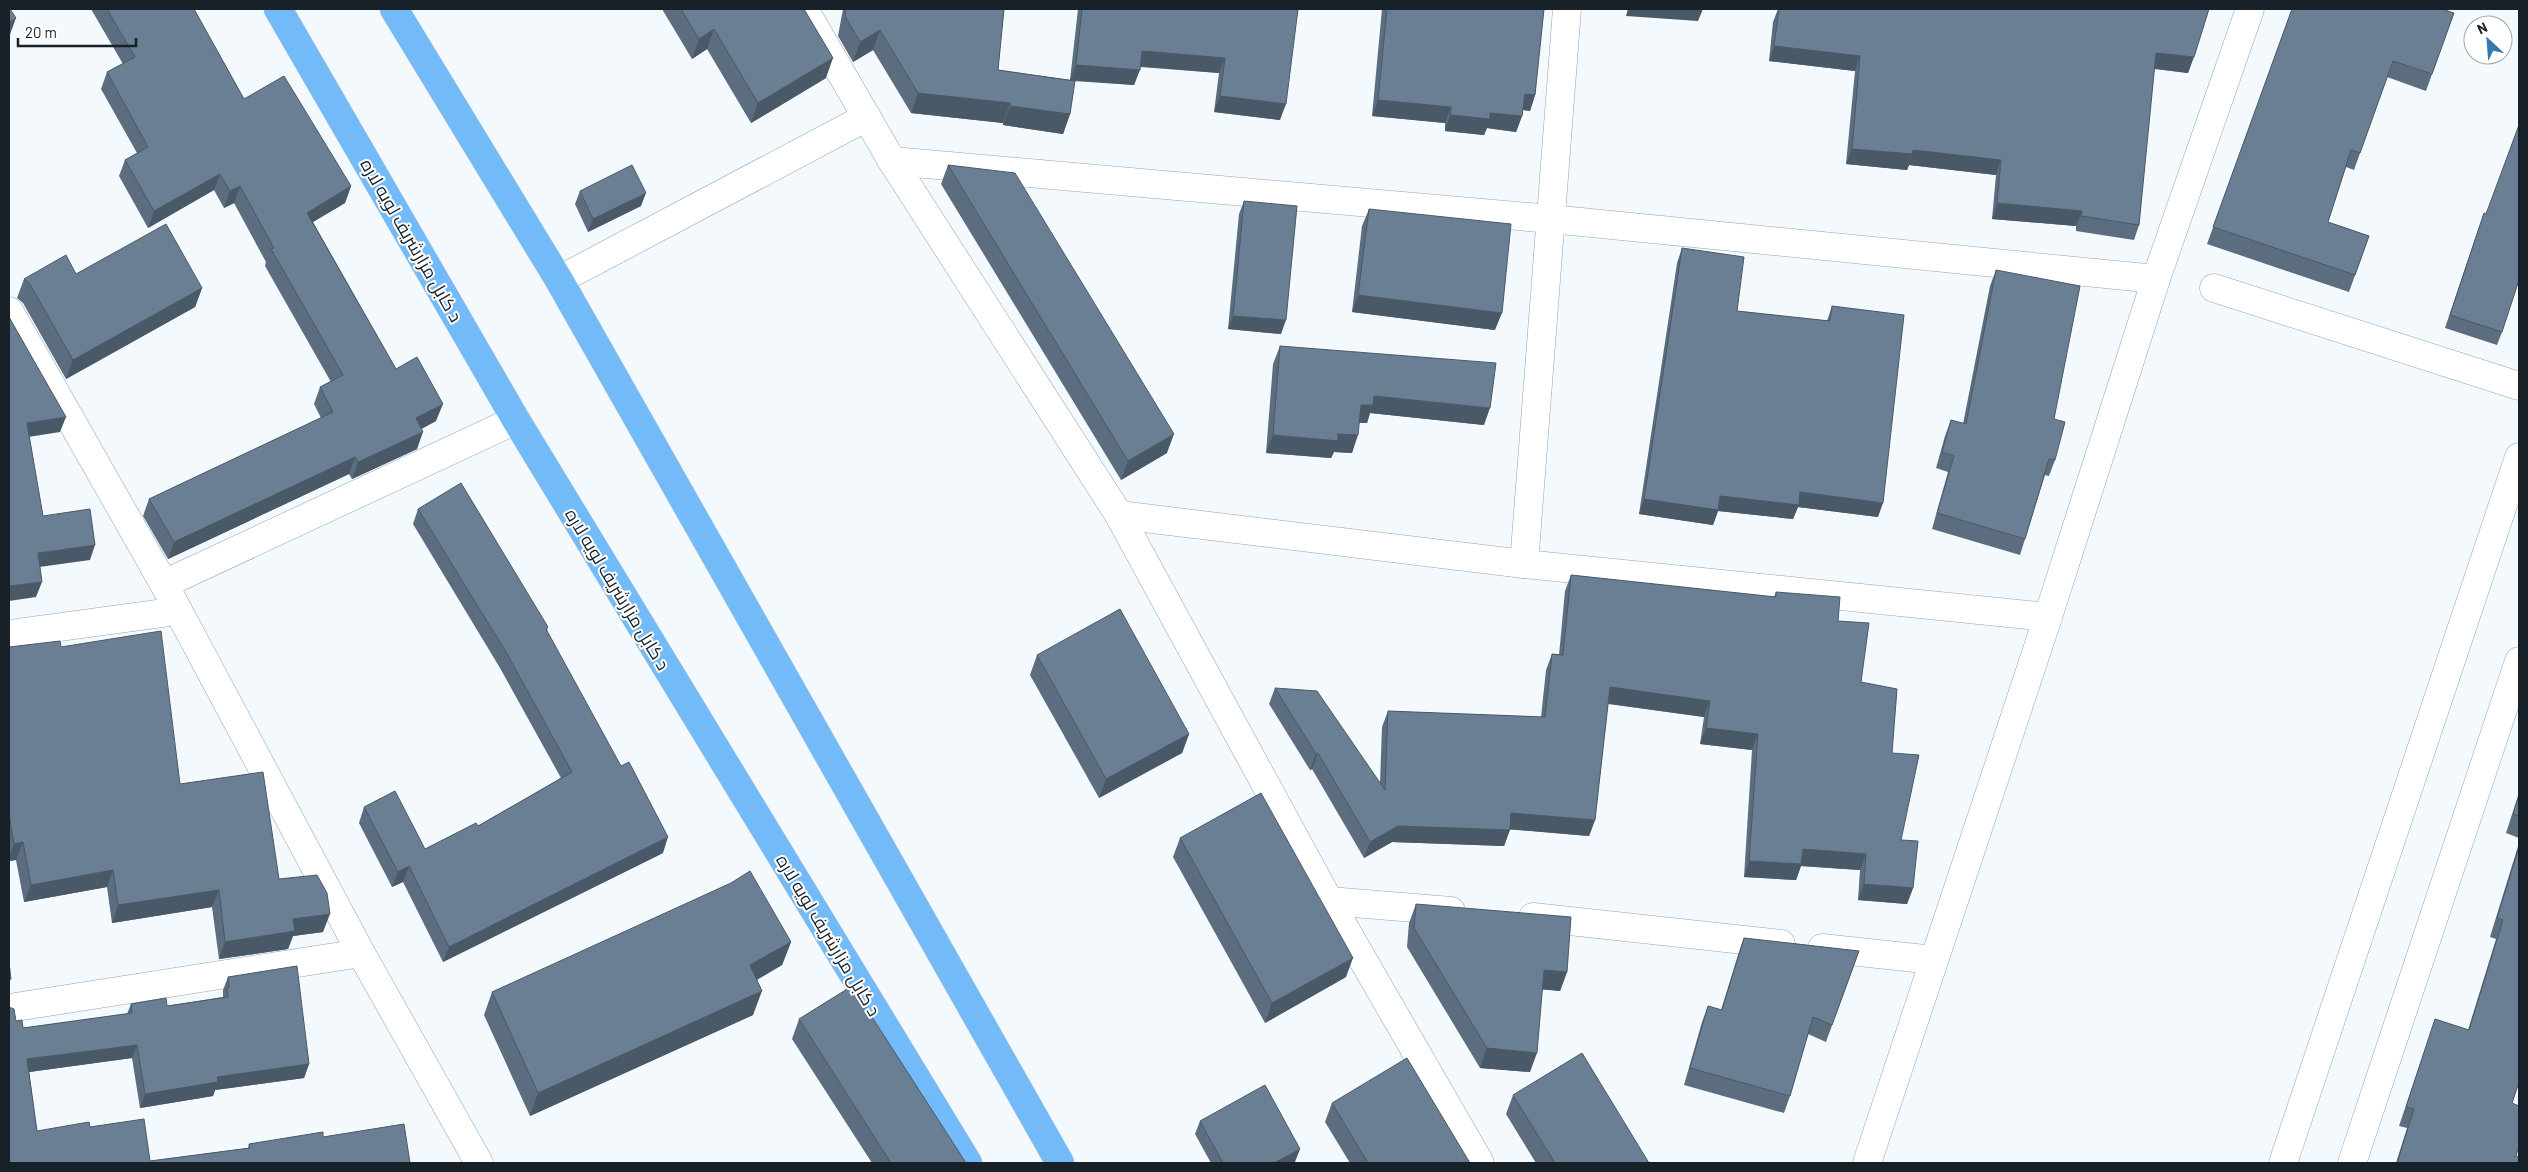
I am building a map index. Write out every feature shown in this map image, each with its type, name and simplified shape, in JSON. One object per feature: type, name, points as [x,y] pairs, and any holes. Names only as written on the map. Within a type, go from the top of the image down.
[{"type":"highway","name":"د کابل مزارشریف لویه لاره","points":[[278,9],[516,420],[968,1163]]},
{"type":"highway","points":[[394,9],[559,280],[1060,1163]]},
{"type":"street","points":[[804,9],[892,161],[1119,516],[1329,901],[1480,1163]]},
{"type":"street","points":[[1524,564],[1567,9]]},
{"type":"street","points":[[1867,1163],[2048,617],[2156,279],[2250,9]]},
{"type":"street","points":[[559,280],[867,117]]},
{"type":"street","points":[[892,161],[1551,219],[2156,279]]},
{"type":"street","points":[[2214,288],[2519,386]]},
{"type":"street","points":[[9,311],[164,584],[361,953],[480,1163]]},
{"type":"street","points":[[164,584],[516,420]]},
{"type":"street","points":[[2282,1163],[2519,457]]},
{"type":"street","points":[[1119,516],[1524,564],[2048,617]]},
{"type":"street","points":[[9,634],[178,610]]},
{"type":"street","points":[[2352,1163],[2519,661]]},
{"type":"street","points":[[1329,901],[1476,913]]},
{"type":"street","points":[[1505,915],[1934,960]]},
{"type":"street","points":[[9,1008],[361,953]]},
{"type":"building","points":[[9,9],[16,18],[9,22]]},
{"type":"building","points":[[107,9],[194,9],[244,99],[284,76],[351,186],[307,213],[396,369],[417,357],[443,404],[416,418],[423,432],[358,462],[355,457],[174,542],[149,499],[333,412],[320,387],[343,375],[271,249],[274,248],[240,186],[230,191],[220,174],[154,211],[125,160],[148,147],[107,72],[135,57]]},
{"type":"building","points":[[681,9],[804,9],[833,58],[758,103],[714,29],[699,39]]},
{"type":"building","points":[[846,9],[1004,9],[998,70],[1075,81],[1070,114],[1010,106],[1010,103],[918,93],[880,30],[860,42],[845,16]]},
{"type":"building","points":[[1082,9],[1298,9],[1286,104],[1220,96],[1225,58],[1142,51],[1140,70],[1076,65]]},
{"type":"building","points":[[1387,9],[1544,9],[1535,95],[1525,94],[1522,116],[1490,113],[1490,119],[1450,115],[1451,107],[1378,100]]},
{"type":"building","points":[[1779,9],[2209,9],[2194,57],[2156,53],[2139,225],[2081,216],[2082,211],[1997,203],[2001,160],[1913,150],[1912,154],[1852,149],[1860,56],[1774,46]]},
{"type":"building","points":[[2292,9],[2442,9],[2454,13],[2432,74],[2393,61],[2360,153],[2351,150],[2328,222],[2369,236],[2355,275],[2213,227]]},
{"type":"building","points":[[2519,125],[2519,280],[2502,332],[2450,315],[2484,213],[2486,214]]},
{"type":"building","points":[[632,165],[646,193],[593,219],[580,191]]},
{"type":"building","points":[[948,165],[1015,173],[1174,434],[1128,461]]},
{"type":"building","points":[[1244,201],[1297,206],[1286,320],[1233,316]]},
{"type":"building","points":[[1369,209],[1511,224],[1502,313],[1358,295]]},
{"type":"building","points":[[166,224],[202,288],[73,360],[30,284],[24,279],[66,255],[76,274]]},
{"type":"building","points":[[1682,248],[1744,257],[1737,311],[1830,321],[1832,306],[1904,315],[1883,503],[1800,492],[1799,505],[1720,496],[1718,510],[1644,499]]},
{"type":"building","points":[[1996,270],[2080,286],[2054,419],[2065,422],[2055,460],[2049,459],[2025,539],[1937,513],[1954,456],[1942,452],[1951,420],[1966,424]]},
{"type":"building","points":[[9,317],[66,417],[27,423],[43,516],[90,509],[95,545],[38,553],[42,582],[9,586]]},
{"type":"building","points":[[1280,346],[1496,363],[1490,408],[1374,396],[1373,405],[1361,405],[1358,435],[1338,434],[1338,441],[1273,435]]},
{"type":"building","points":[[461,483],[548,627],[546,629],[621,766],[629,762],[668,837],[449,947],[409,866],[398,872],[364,807],[395,791],[425,849],[476,823],[478,826],[572,772],[506,652],[418,509]]},
{"type":"building","points":[[1571,575],[1776,597],[1776,592],[1840,597],[1838,621],[1869,623],[1861,682],[1897,689],[1892,753],[1919,755],[1901,840],[1918,841],[1913,888],[1864,884],[1866,854],[1803,849],[1801,864],[1749,861],[1758,734],[1706,728],[1710,701],[1610,687],[1595,820],[1511,813],[1510,830],[1398,826],[1370,842],[1318,753],[1316,754],[1275,688],[1317,691],[1385,790],[1388,711],[1545,717],[1552,654],[1563,655]]},
{"type":"building","points":[[1120,609],[1189,734],[1106,779],[1037,655]]},
{"type":"building","points":[[161,631],[180,784],[263,772],[279,879],[317,875],[327,893],[330,914],[293,919],[295,931],[225,942],[219,890],[118,905],[113,870],[31,885],[23,842],[14,844],[9,814],[9,647],[60,641],[61,647]]},
{"type":"building","points":[[1261,793],[1353,958],[1272,1003],[1180,838]]},
{"type":"building","points":[[2519,795],[2519,816],[2513,814]]},
{"type":"building","points":[[2519,847],[2519,1082],[2512,1103],[2519,1106],[2519,1145],[2516,1156],[2519,1157],[2519,1163],[2397,1163],[2414,1109],[2406,1107],[2435,1019],[2469,1030],[2503,920],[2497,918]]},
{"type":"building","points":[[750,871],[791,942],[750,965],[762,991],[538,1093],[492,992],[731,883]]},
{"type":"building","points":[[1416,904],[1571,917],[1567,972],[1544,970],[1537,1053],[1487,1048],[1414,928]]},
{"type":"building","points":[[1744,938],[1859,951],[1832,1025],[1813,1017],[1790,1096],[1690,1068],[1708,1006],[1722,1010]]},
{"type":"building","points":[[9,962],[11,979],[9,980]]},
{"type":"building","points":[[297,966],[309,1064],[217,1077],[218,1082],[145,1094],[137,1045],[27,1059],[37,1131],[89,1122],[90,1127],[144,1119],[150,1161],[250,1148],[249,1144],[323,1132],[323,1137],[404,1124],[410,1163],[9,1163],[9,1007],[14,1009],[16,1021],[22,1020],[23,1028],[132,1013],[131,1004],[166,998],[167,1006],[228,997],[228,977]]},
{"type":"building","points":[[852,986],[966,1163],[891,1163],[799,1019]]},
{"type":"building","points":[[1582,1053],[1649,1163],[1555,1163],[1513,1095]]},
{"type":"building","points":[[1407,1058],[1470,1163],[1368,1163],[1332,1103]]},
{"type":"building","points":[[1265,1085],[1300,1149],[1274,1163],[1223,1163],[1200,1121]]}]
